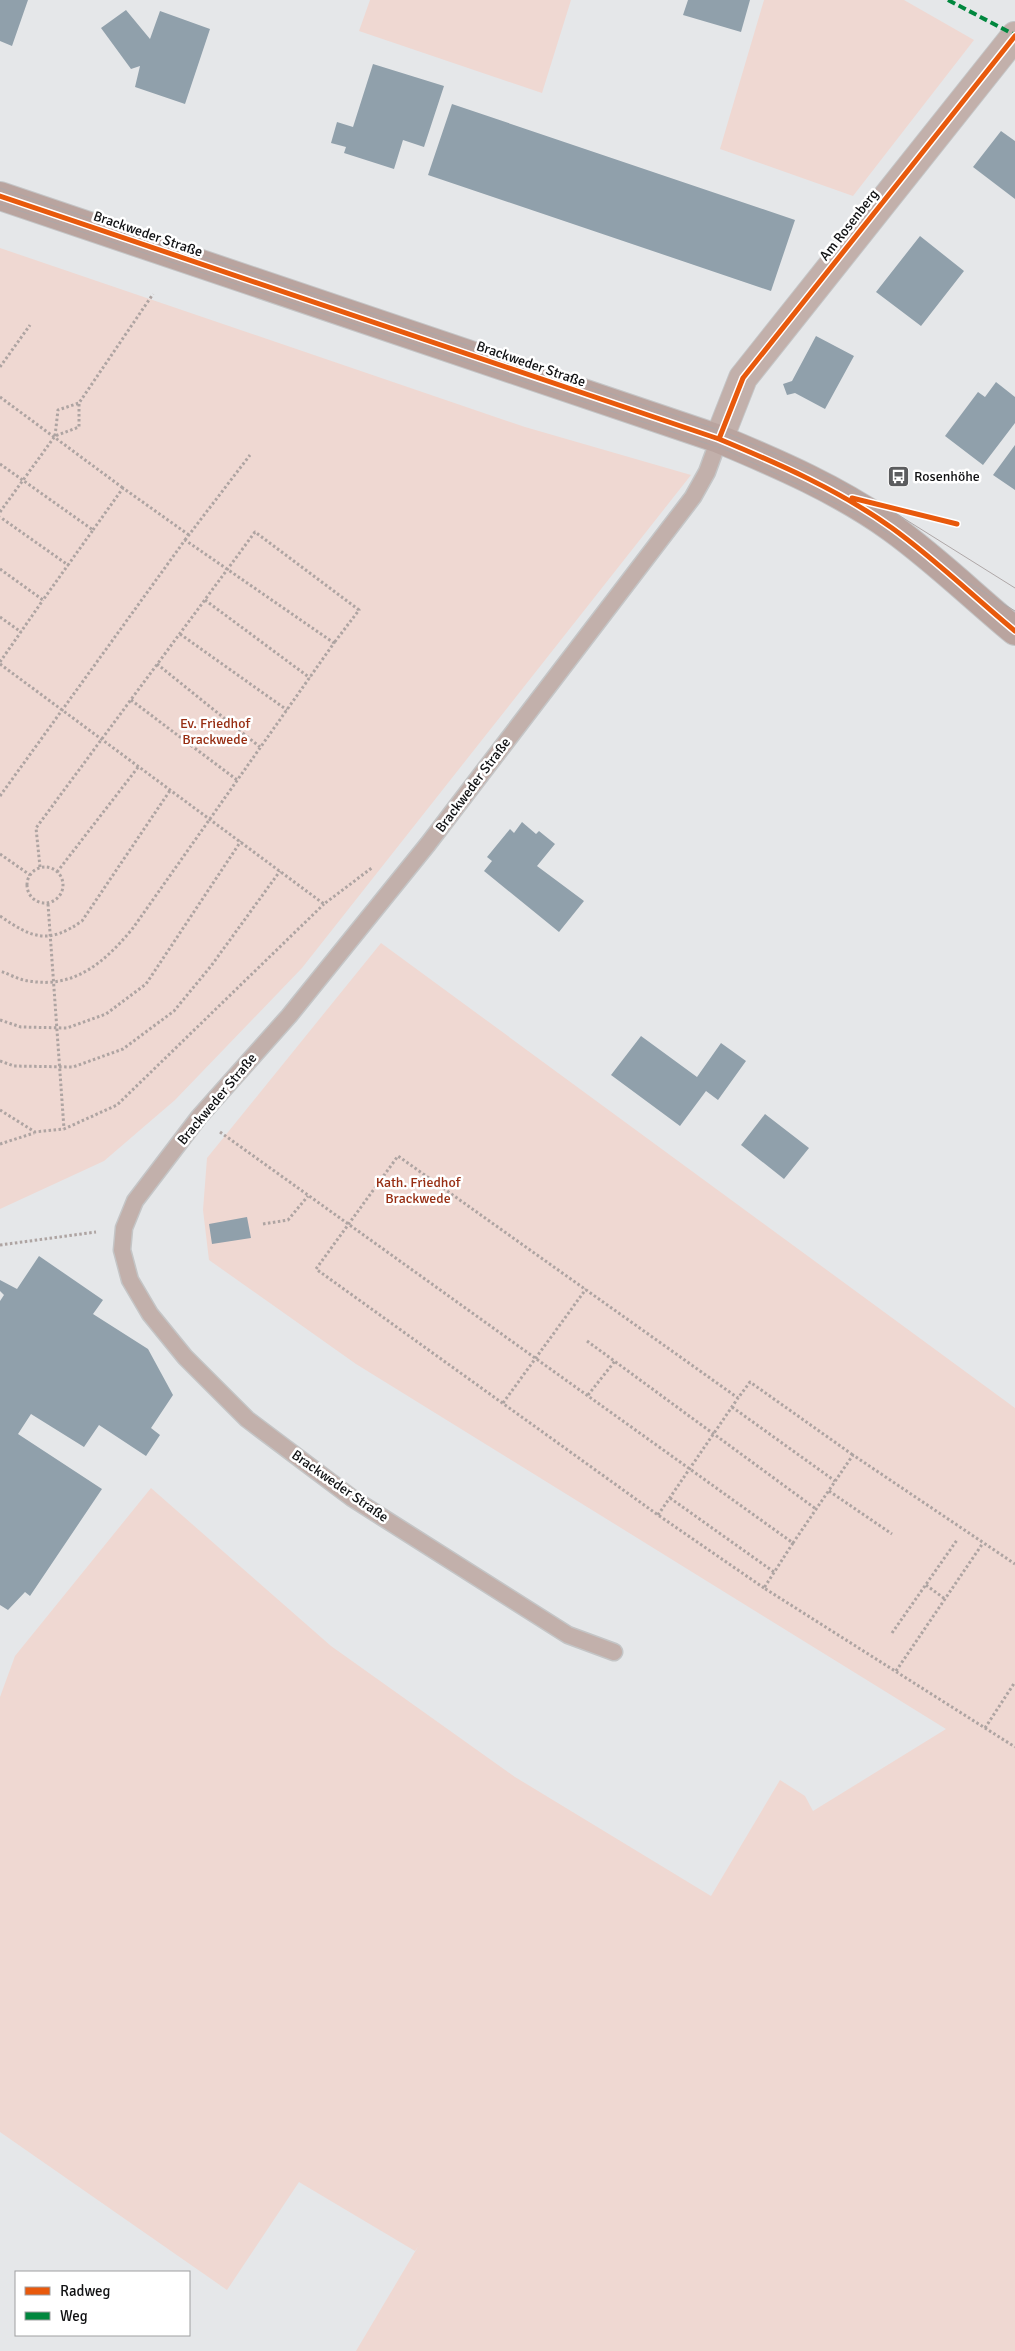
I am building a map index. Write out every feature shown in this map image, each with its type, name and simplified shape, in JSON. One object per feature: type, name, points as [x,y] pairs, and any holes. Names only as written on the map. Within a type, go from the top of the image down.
[{"type":"street","name":"Am Rosenberg","points":[[719,439],[743,378],[1015,36]]},
{"type":"street","name":"Brackweder Straße","points":[[0,196],[719,439],[777,463],[840,494],[892,528],[1015,631]]},
{"type":"lane","name":"Brackweder Straße","points":[[614,1652],[568,1635],[352,1498],[247,1418],[185,1358],[150,1314],[130,1280],[122,1250],[124,1228],[135,1201],[199,1117],[289,1016],[440,828],[693,497],[707,472],[719,439]]},
{"type":"path","points":[[55,436],[79,426],[79,403],[153,294]]},
{"type":"path","points":[[0,367],[30,325]]},
{"type":"path","points":[[0,397],[189,535]]},
{"type":"path","points":[[0,512],[55,436],[58,410],[79,403]]},
{"type":"path","points":[[0,796],[185,540],[250,455]]},
{"type":"path","points":[[0,464],[93,530]]},
{"type":"path","points":[[123,488],[0,663],[324,904]]},
{"type":"path","points":[[0,517],[68,565]]},
{"type":"path","points":[[0,971],[29,981],[60,981],[86,972],[114,952],[359,610],[255,532],[36,828],[40,867]]},
{"type":"path","points":[[185,540],[334,643]]},
{"type":"path","points":[[0,569],[43,600]]},
{"type":"path","points":[[205,600],[310,678]]},
{"type":"path","points":[[0,617],[21,632]]},
{"type":"path","points":[[180,634],[287,710]]},
{"type":"path","points":[[157,664],[260,748]]},
{"type":"path","points":[[131,700],[237,780]]},
{"type":"path","points":[[58,872],[139,766]]},
{"type":"path","points":[[0,916],[21,931],[37,936],[50,936],[67,931],[82,921],[171,789]]},
{"type":"path","points":[[0,1020],[21,1027],[68,1028],[106,1014],[146,984],[240,841]]},
{"type":"path","points":[[0,854],[30,875]]},
{"type":"path","points":[[0,1144],[35,1132],[64,1129],[117,1105],[324,904],[380,864]]},
{"type":"path","points":[[40,867],[52,868],[58,872],[63,882],[62,893],[54,902],[48,904],[36,902],[26,887],[30,875],[40,867]]},
{"type":"path","points":[[0,1061],[14,1066],[73,1067],[123,1049],[174,1012],[211,966],[280,871]]},
{"type":"path","points":[[48,904],[64,1129]]},
{"type":"path","points":[[0,1110],[35,1132]]},
{"type":"path","points":[[199,1117],[793,1543]]},
{"type":"path","points":[[738,1398],[398,1156],[316,1269],[658,1515],[764,1588],[1015,1747]]},
{"type":"path","points":[[263,1224],[288,1220],[308,1196]]},
{"type":"path","points":[[0,1245],[124,1228]]},
{"type":"path","points":[[503,1403],[586,1289]]},
{"type":"path","points":[[587,1341],[816,1509]]},
{"type":"path","points":[[588,1395],[615,1361]]},
{"type":"path","points":[[658,1515],[750,1382],[853,1455],[1015,1564]]},
{"type":"path","points":[[732,1408],[835,1481]]},
{"type":"path","points":[[764,1588],[853,1455]]},
{"type":"path","points":[[829,1491],[892,1534]]},
{"type":"path","points":[[670,1498],[774,1572]]},
{"type":"path","points":[[892,1633],[957,1540]]},
{"type":"path","points":[[896,1672],[983,1543]]},
{"type":"path","points":[[926,1585],[945,1599]]},
{"type":"path","points":[[984,1728],[1015,1682]]},
{"type":"green space","points":[[370,0],[571,0],[542,93],[359,31]]},
{"type":"green space","points":[[764,0],[904,0],[974,40],[853,196],[720,149]]},
{"type":"green space","name":"Ev. Friedhof Brackwede","points":[[0,248],[525,427],[691,475],[302,968],[175,1100],[104,1161],[0,1209]]},
{"type":"green space","name":"Kath. Friedhof Brackwede","points":[[381,943],[1015,1408],[1015,2351],[356,2351],[419,2245],[415,2251],[299,2182],[227,2290],[0,2132],[0,1697],[15,1656],[151,1488],[331,1646],[515,1777],[711,1896],[780,1780],[805,1796],[813,1811],[946,1729],[356,1364],[209,1260],[203,1210],[207,1158]]},
{"type":"building","points":[[0,0],[28,0],[12,46],[0,41]]},
{"type":"building","points":[[688,0],[750,0],[741,32],[683,15]]},
{"type":"building","points":[[126,10],[150,39],[160,11],[210,29],[185,104],[135,87],[140,66],[131,69],[101,28]]},
{"type":"building","points":[[373,64],[444,86],[424,147],[403,140],[394,169],[344,153],[346,147],[331,143],[337,122],[353,127]]},
{"type":"building","points":[[452,104],[795,220],[771,291],[428,175]]},
{"type":"building","points":[[1001,131],[1015,141],[1015,199],[973,167]]},
{"type":"building","points":[[920,236],[964,271],[921,326],[876,292]]},
{"type":"building","points":[[816,336],[854,356],[825,409],[795,393],[787,395],[783,384],[792,381]]},
{"type":"building","points":[[996,382],[1015,397],[1015,423],[983,465],[945,436],[978,392],[985,397]]},
{"type":"building","points":[[1015,445],[1015,490],[993,475]]},
{"type":"building","points":[[522,822],[536,834],[539,831],[555,844],[537,866],[584,901],[559,932],[484,871],[492,861],[487,857],[510,829],[514,833]]},
{"type":"building","points":[[641,1036],[697,1077],[721,1043],[746,1061],[718,1100],[706,1091],[680,1126],[611,1075]]},
{"type":"building","points":[[765,1114],[809,1148],[784,1179],[741,1145]]},
{"type":"building","points":[[247,1217],[251,1238],[212,1244],[209,1224]]},
{"type":"building","points":[[39,1256],[103,1300],[93,1314],[148,1349],[173,1395],[151,1428],[160,1435],[146,1456],[99,1425],[84,1447],[31,1414],[18,1434],[102,1489],[30,1596],[25,1592],[8,1610],[0,1605],[0,1301],[4,1295],[0,1291],[0,1280],[17,1289]]},
{"type":"tram line","points":[[0,188],[722,431],[832,478],[884,506],[1015,588]]},
{"type":"tram line","points":[[0,204],[729,451],[855,513],[1015,611]]},
{"type":"marked path","points":[[948,0],[1015,35]]},
{"type":"cycle path","points":[[719,439],[743,378],[1015,36]]},
{"type":"cycle path","points":[[0,196],[741,448],[830,490],[872,514],[924,552],[1015,631]]},
{"type":"cycle path","points":[[852,498],[957,524]]},
{"type":"place","name":"Rosenhöhe","points":[[898,476]]}]
